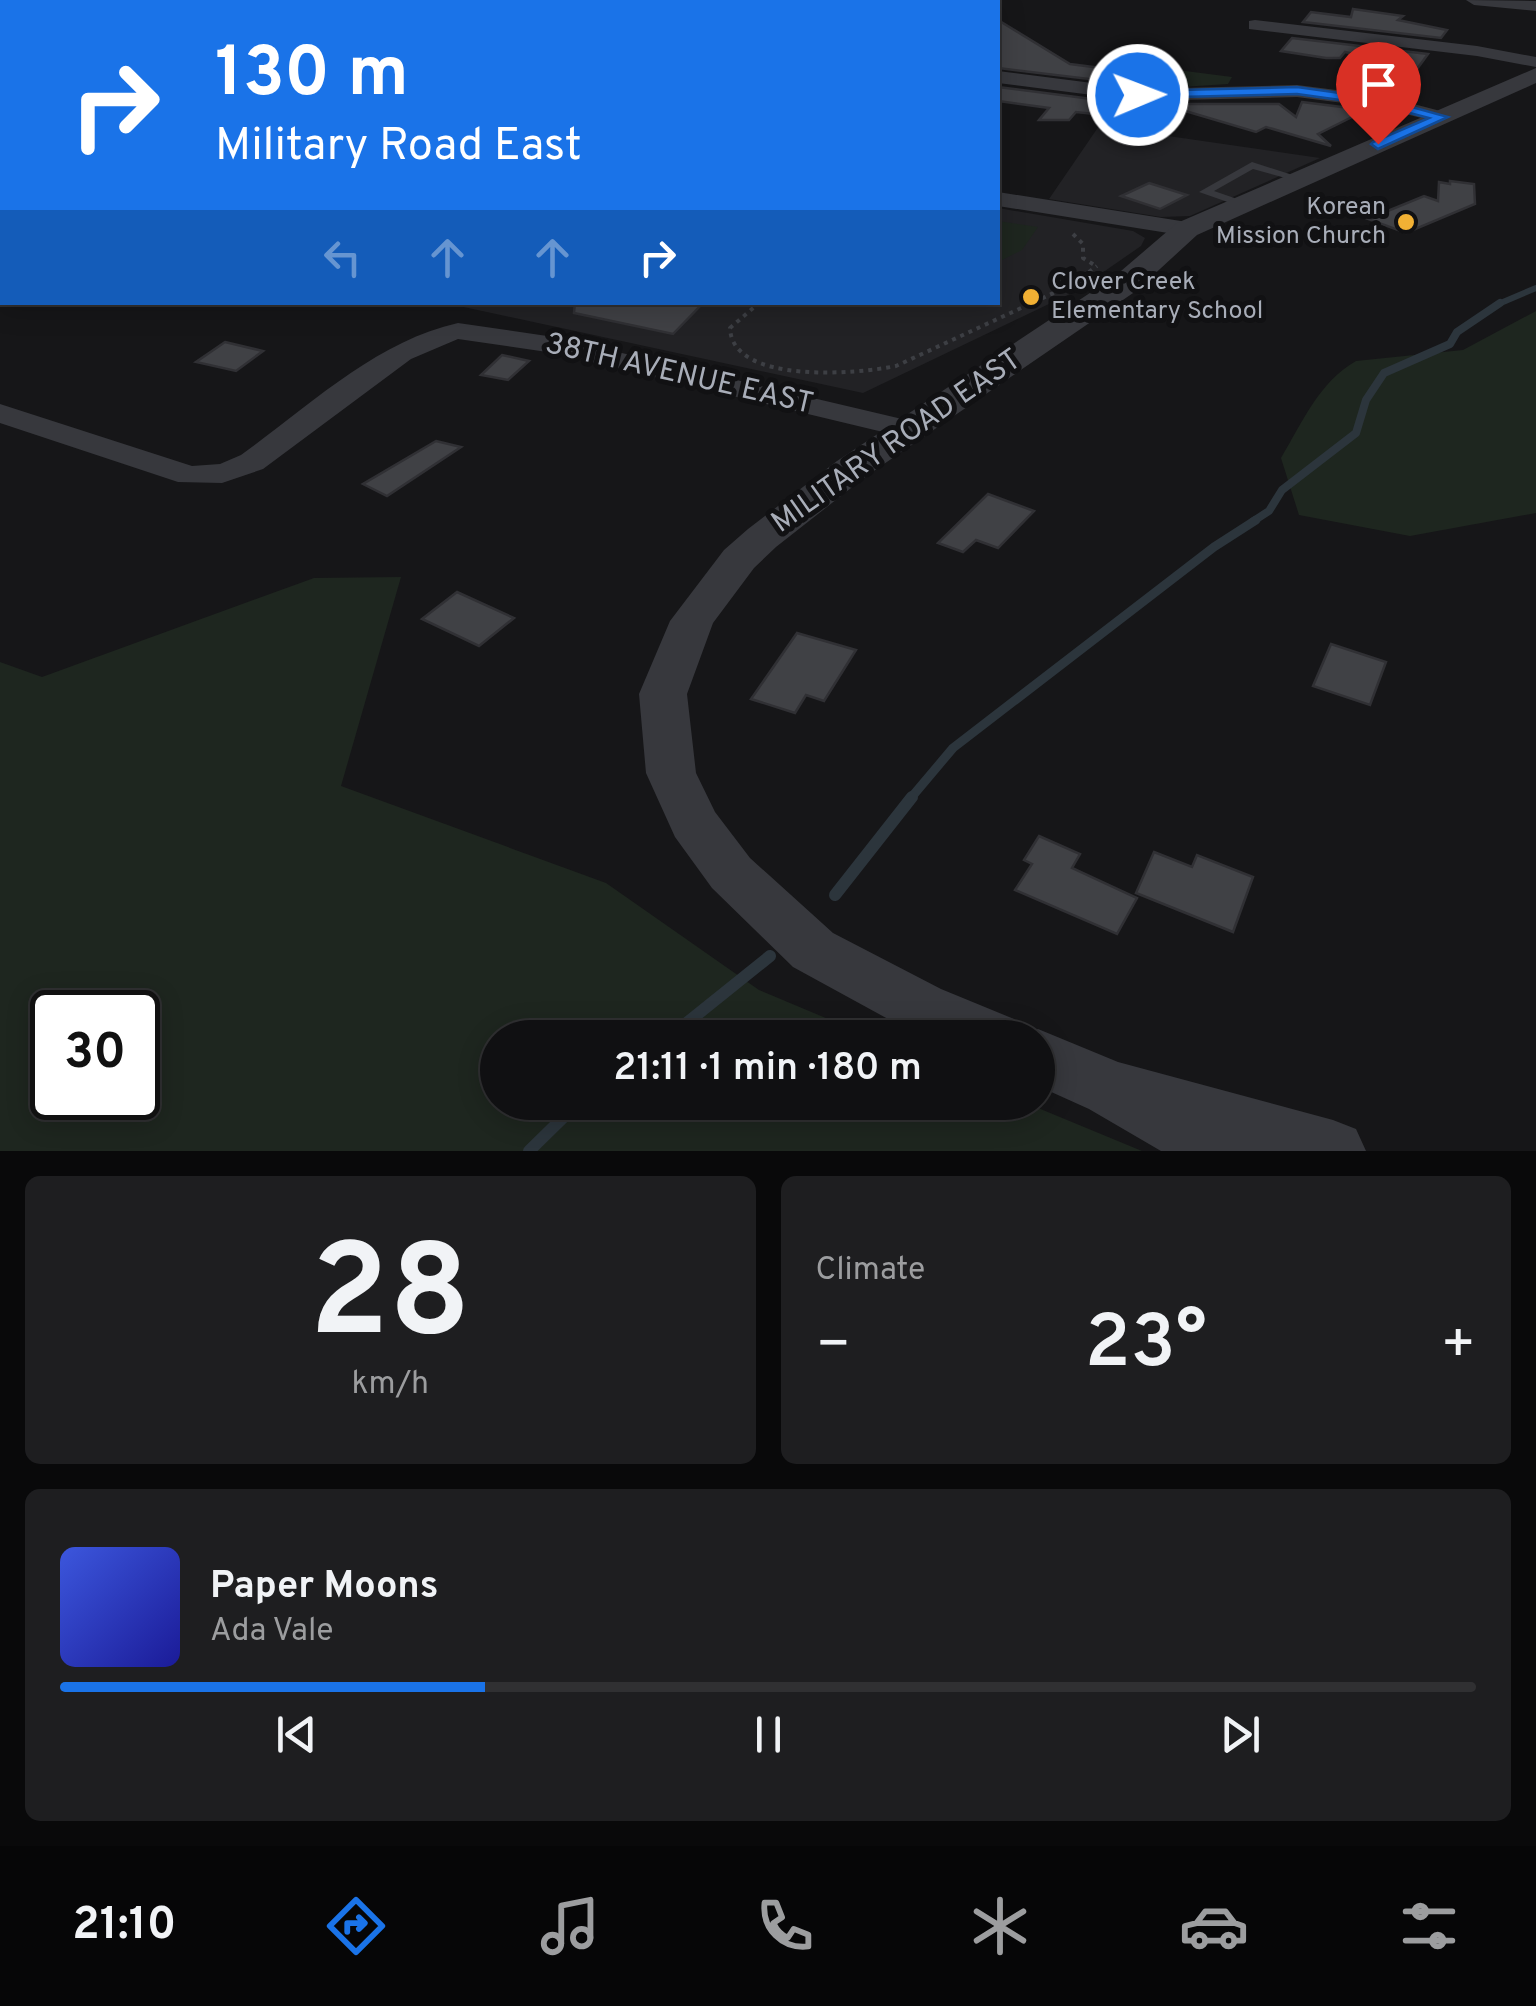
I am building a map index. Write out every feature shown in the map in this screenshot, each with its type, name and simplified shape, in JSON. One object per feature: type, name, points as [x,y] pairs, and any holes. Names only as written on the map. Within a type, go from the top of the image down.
[{"type":"street","points":[[1474,0],[1536,6]]},
{"type":"street","points":[[1255,25],[1477,51],[1536,62]]},
{"type":"street","name":"MILITARY ROAD EAST","points":[[950,1020],[813,950],[730,873],[694,823],[670,773],[663,694],[692,620],[739,558],[774,528],[908,430],[1081,316],[1187,229],[1536,75]]},
{"type":"street","points":[[1000,77],[1138,95],[1297,91],[1383,102],[1441,117]]},
{"type":"street","points":[[1000,199],[1187,229]]},
{"type":"street","name":"38TH AVENUE EAST","points":[[0,413],[189,475],[224,474],[274,448],[401,353],[448,332],[506,334],[908,430]]},
{"type":"street","points":[[1055,1064],[1111,1088],[1222,1151]]},
{"type":"street","points":[[1111,1088],[1333,1151]]},
{"type":"path","points":[[757,305],[730,328],[732,344],[745,357],[820,374],[872,373],[896,366],[1073,284],[1097,266],[1084,258],[1083,244],[1069,231]]},
{"type":"shaded area","points":[[1162,68],[1232,77],[1228,84],[1150,89]]},
{"type":"shaded area","points":[[1099,126],[1320,158],[1190,216],[1161,217],[1049,199]]},
{"type":"shaded area","name":"Clover Creek Elementary School","points":[[1000,208],[1133,231],[1145,238],[1141,246],[1076,291],[863,393],[454,305],[1000,305]]},
{"type":"shaded area","points":[[1000,221],[1038,227],[1022,250],[1000,261]]},
{"type":"shaded area","points":[[1536,311],[1536,513],[1410,536],[1299,515],[1281,458],[1312,404],[1343,370],[1356,361],[1463,350]]},
{"type":"shaded area","points":[[401,577],[341,786],[606,883],[759,990],[830,1020],[480,1020],[480,1120],[1055,1120],[1055,1115],[1142,1151],[0,1151],[0,662],[42,677],[314,578]]},
{"type":"building","points":[[1353,9],[1403,16],[1398,20],[1447,30],[1441,38],[1303,22],[1311,12],[1351,17]]},
{"type":"building","points":[[1000,21],[1070,64],[1148,74],[1139,85],[1000,68]]},
{"type":"building","points":[[1292,38],[1428,54],[1417,69],[1345,52],[1340,58],[1326,58],[1281,51]]},
{"type":"building","points":[[1000,87],[1131,104],[1122,117],[1076,112],[1069,120],[1039,120],[1049,108],[1000,101]]},
{"type":"building","points":[[1302,102],[1366,110],[1318,134],[1331,146],[1266,127],[1256,132],[1182,110],[1183,104],[1279,104],[1296,117]]},
{"type":"building","points":[[1439,182],[1474,184],[1475,204],[1406,233],[1368,219],[1424,196],[1438,201]]},
{"type":"building","points":[[1149,183],[1187,195],[1160,209],[1121,196]]},
{"type":"building","points":[[575,305],[701,305],[673,334],[574,313]]},
{"type":"building","points":[[225,342],[263,351],[236,371],[196,362]]},
{"type":"building","points":[[502,355],[529,361],[508,380],[481,375]]},
{"type":"building","points":[[436,441],[461,447],[387,496],[363,484]]},
{"type":"building","points":[[988,494],[1034,511],[998,548],[976,540],[963,552],[938,543]]},
{"type":"building","points":[[457,592],[514,618],[479,646],[422,619]]},
{"type":"building","points":[[797,633],[856,650],[824,701],[806,695],[795,713],[751,699]]},
{"type":"building","points":[[1331,644],[1386,662],[1370,705],[1313,686]]},
{"type":"building","points":[[1039,836],[1080,854],[1072,868],[1137,898],[1117,934],[1015,890],[1032,864],[1024,860]]},
{"type":"building","points":[[1154,852],[1192,867],[1197,855],[1253,877],[1233,932],[1136,893]]},
{"type":"waterway","points":[[1499,304],[1536,288]]},
{"type":"waterway","points":[[1252,522],[1269,511],[1282,490],[1356,433],[1366,400],[1384,373],[1450,344],[1457,332],[1499,304]]},
{"type":"waterway","points":[[910,799],[953,748],[1214,547],[1256,520]]},
{"type":"waterway","points":[[835,895],[912,797]]},
{"type":"waterway","points":[[690,1020],[770,956]]},
{"type":"waterway","points":[[529,1151],[561,1120]]},
{"type":"place","name":"Korean Mission Church","points":[[1406,222]]},
{"type":"place","name":"Clover Creek Elementary School","points":[[1031,297]]},
{"type":"route","points":[[1138,95],[1256,89],[1297,91],[1383,102],[1441,117],[1378,144]]}]
